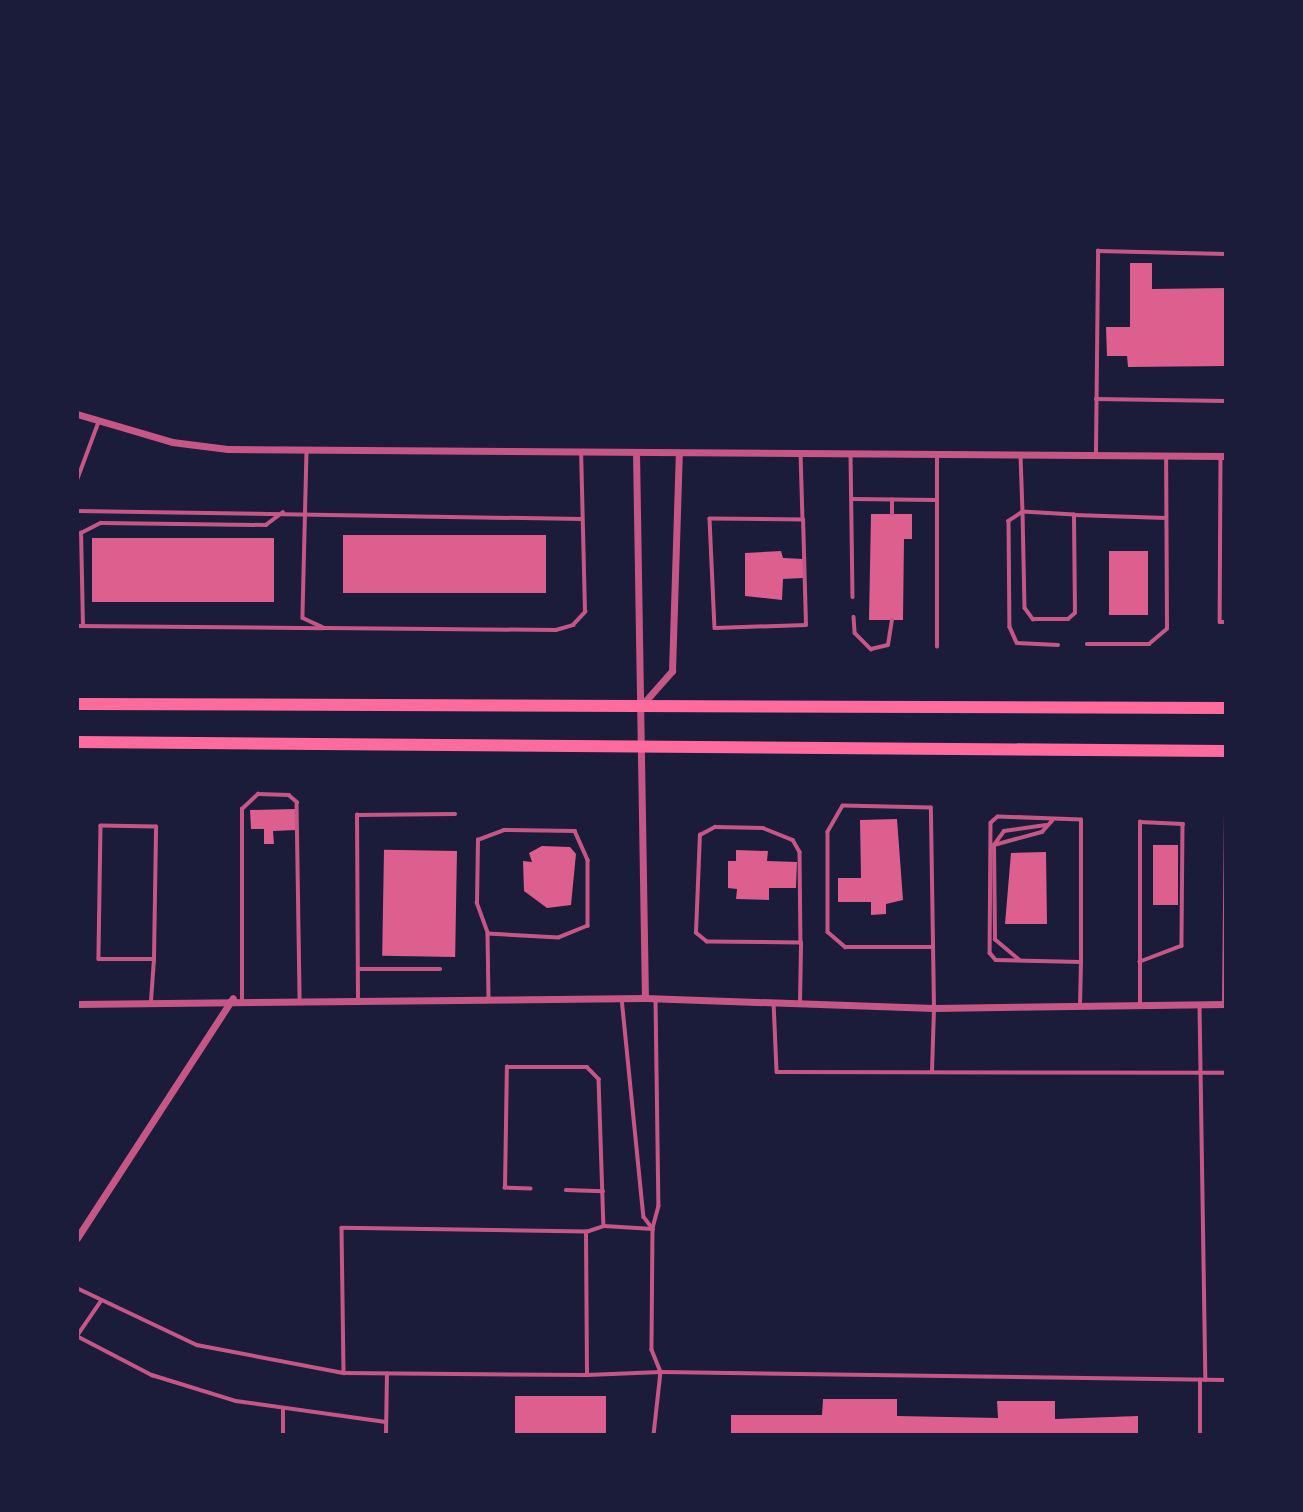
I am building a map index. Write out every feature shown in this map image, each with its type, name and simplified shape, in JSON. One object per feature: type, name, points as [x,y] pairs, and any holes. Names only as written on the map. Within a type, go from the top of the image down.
[{"type":"main road","points":[[77,704],[1226,708]]},
{"type":"main road","points":[[77,742],[1226,751]]},
{"type":"street","points":[[77,414],[172,442],[307,450],[1224,456]]},
{"type":"street","points":[[636,452],[645,998]]},
{"type":"street","points":[[640,706],[672,671],[678,453]]},
{"type":"street","points":[[77,1238],[233,998]]},
{"type":"street","points":[[77,1004],[233,998],[300,1001],[645,998],[933,1008],[1225,1004]]},
{"type":"lane","points":[[1096,455],[1098,251],[1226,254]]},
{"type":"lane","points":[[1096,398],[1226,401]]},
{"type":"lane","points":[[77,480],[99,421]]},
{"type":"lane","points":[[307,450],[303,618],[324,628]]},
{"type":"lane","points":[[77,626],[324,628],[573,625],[584,612],[580,452]]},
{"type":"lane","points":[[801,453],[803,520],[806,625],[715,628],[710,519],[803,520]]},
{"type":"lane","points":[[851,454],[853,597]]},
{"type":"lane","points":[[937,454],[937,647]]},
{"type":"lane","points":[[1021,455],[1025,608],[1033,619],[1068,619],[1076,613],[1074,515]]},
{"type":"lane","points":[[1087,644],[1149,644],[1167,629],[1166,456]]},
{"type":"lane","points":[[1224,456],[1220,622],[1226,622]]},
{"type":"lane","points":[[852,499],[937,500]]},
{"type":"lane","points":[[892,500],[892,514]]},
{"type":"lane","points":[[77,511],[307,511],[582,519]]},
{"type":"lane","points":[[83,626],[81,533],[101,523],[266,525],[284,511]]},
{"type":"lane","points":[[1058,645],[1017,643],[1010,627],[1009,521],[1023,512],[1166,518]]},
{"type":"lane","points":[[853,617],[855,633],[871,649],[888,645],[892,620]]},
{"type":"lane","points":[[242,999],[243,809],[258,794],[289,794],[297,803],[300,1001]]},
{"type":"lane","points":[[932,1072],[933,947],[931,808],[843,806],[828,832],[828,932],[845,947],[933,947]]},
{"type":"lane","points":[[358,1001],[357,815],[455,814]]},
{"type":"lane","points":[[1225,1004],[1226,814]]},
{"type":"lane","points":[[1080,1006],[1081,962],[1081,820],[998,817],[991,823],[990,953],[996,960],[1081,962]]},
{"type":"lane","points":[[994,845],[1014,844],[1054,820]]},
{"type":"lane","points":[[1140,962],[1182,946],[1183,824],[1140,821],[1140,962],[1140,1005]]},
{"type":"lane","points":[[1019,960],[995,940],[994,845],[1004,831],[1046,825]]},
{"type":"lane","points":[[151,1002],[154,959],[156,827],[101,826],[99,958],[154,959]]},
{"type":"lane","points":[[800,1003],[801,943],[800,852],[793,840],[779,830],[715,827],[700,835],[695,860],[693,917],[700,939],[801,943]]},
{"type":"lane","points":[[488,934],[559,938],[588,926],[589,860],[575,831],[504,830],[484,833],[477,849],[477,903],[488,934],[489,1000]]},
{"type":"lane","points":[[358,969],[440,969]]},
{"type":"lane","points":[[622,998],[645,1217],[653,1229]]},
{"type":"lane","points":[[654,1435],[661,1371],[652,1350],[653,1229],[659,1206],[656,999]]},
{"type":"lane","points":[[774,1002],[777,1072],[1226,1073]]},
{"type":"lane","points":[[1200,1004],[1203,1073],[1203,1380],[1200,1435]]},
{"type":"lane","points":[[531,1189],[505,1188],[507,1067],[587,1068],[599,1079],[604,1226]]},
{"type":"lane","points":[[566,1190],[603,1191]]},
{"type":"lane","points":[[344,1373],[342,1228],[586,1232],[604,1226],[653,1229]]},
{"type":"lane","points":[[586,1232],[587,1375]]},
{"type":"lane","points":[[77,1288],[197,1345],[344,1373],[587,1375],[661,1371],[1226,1380]]},
{"type":"lane","points":[[100,1301],[77,1336],[152,1375],[283,1411],[386,1422]]},
{"type":"lane","points":[[386,1435],[387,1374]]},
{"type":"lane","points":[[282,1435],[283,1411]]},
{"type":"building","points":[[1130,263],[1152,263],[1152,289],[1226,288],[1226,366],[1128,367],[1127,356],[1107,356],[1106,327],[1130,327]]},
{"type":"building","points":[[871,514],[912,514],[912,539],[904,539],[903,620],[869,620]]},
{"type":"building","points":[[343,535],[546,535],[546,593],[343,593]]},
{"type":"building","points":[[92,538],[274,538],[274,602],[92,602]]},
{"type":"building","points":[[781,551],[783,558],[804,559],[803,578],[783,579],[782,600],[745,596],[745,553]]},
{"type":"building","points":[[1109,551],[1148,551],[1148,615],[1109,615]]},
{"type":"building","points":[[295,809],[296,830],[273,831],[274,844],[264,844],[264,829],[251,829],[250,810]]},
{"type":"building","points":[[897,819],[903,900],[886,904],[886,914],[871,915],[871,902],[838,902],[838,878],[861,878],[860,820]]},
{"type":"building","points":[[1153,845],[1178,845],[1178,905],[1153,905]]},
{"type":"building","points":[[542,846],[570,847],[576,854],[571,905],[547,908],[524,891],[523,861],[532,862],[529,853]]},
{"type":"building","points":[[384,850],[457,851],[455,957],[382,956]]},
{"type":"building","points":[[736,850],[768,851],[767,861],[797,862],[796,888],[769,888],[769,900],[736,899],[737,889],[728,888],[728,861],[736,861]]},
{"type":"building","points":[[1046,852],[1047,924],[1005,924],[1011,853]]},
{"type":"building","points":[[515,1396],[606,1396],[606,1435],[515,1435]]},
{"type":"building","points":[[823,1399],[897,1399],[897,1416],[998,1418],[997,1401],[1055,1401],[1055,1419],[1138,1416],[1138,1435],[731,1435],[731,1415],[822,1415]]}]
